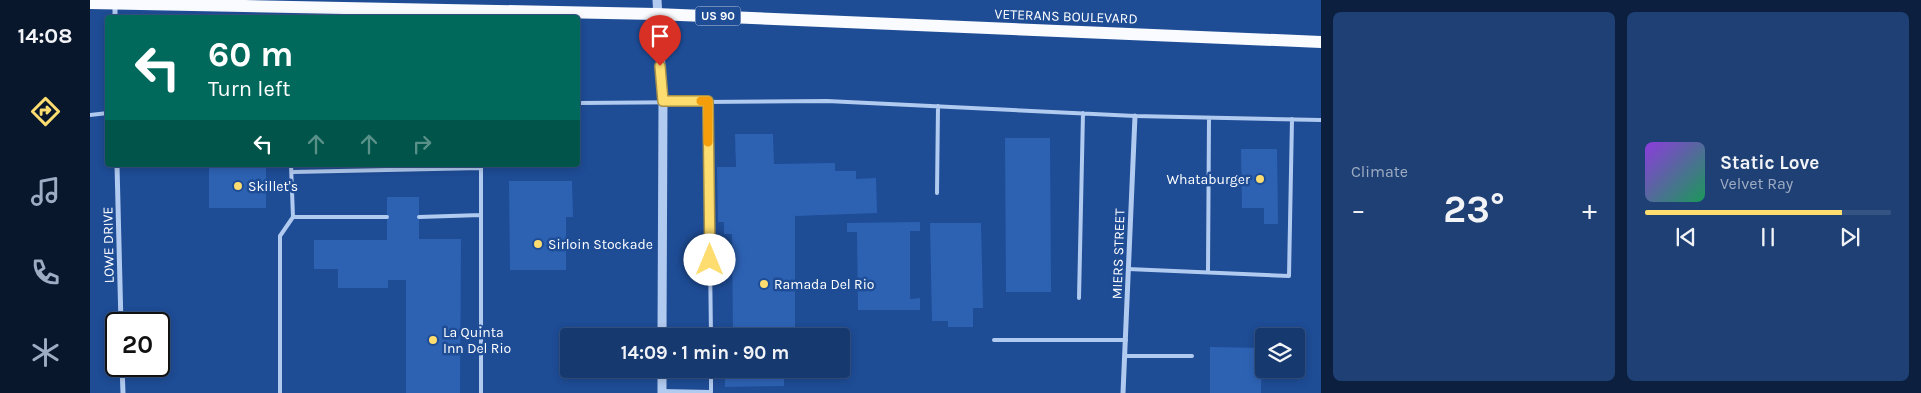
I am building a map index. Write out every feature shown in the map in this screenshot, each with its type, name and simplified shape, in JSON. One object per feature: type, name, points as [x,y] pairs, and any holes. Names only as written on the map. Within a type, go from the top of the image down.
[{"type":"main road","name":"VETERANS BOULEVARD","points":[[90,3],[656,14],[1321,42]]},
{"type":"street","points":[[657,0],[656,14],[663,101],[662,328]]},
{"type":"street","points":[[115,3],[115,15]]},
{"type":"street","name":"MIERS STREET","points":[[1123,393],[1135,116]]},
{"type":"street","name":"LOWE DRIVE","points":[[117,167],[121,312]]},
{"type":"street","points":[[122,377],[123,393]]},
{"type":"street","points":[[662,378],[662,392]]},
{"type":"lane","points":[[708,101],[711,328]]},
{"type":"lane","points":[[580,103],[827,101],[1135,116],[1321,120]]},
{"type":"lane","points":[[937,193],[938,106]]},
{"type":"lane","points":[[90,114],[105,113]]},
{"type":"lane","points":[[1079,298],[1083,113]]},
{"type":"lane","points":[[1208,272],[1209,118]]},
{"type":"lane","points":[[1128,269],[1289,276],[1292,119]]},
{"type":"lane","points":[[280,393],[280,236],[293,218],[292,167]]},
{"type":"lane","points":[[292,172],[481,167],[481,393]]},
{"type":"lane","points":[[419,217],[481,215]]},
{"type":"lane","points":[[293,218],[386,218]]},
{"type":"lane","points":[[994,340],[1126,340]]},
{"type":"lane","points":[[1125,356],[1192,356]]},
{"type":"lane","points":[[662,392],[711,392],[711,378]]},
{"type":"building","name":"Ramada Del Rio","points":[[735,134],[773,134],[774,164],[835,163],[835,171],[856,171],[856,179],[876,178],[877,213],[795,216],[795,328],[733,328],[732,234],[724,234],[724,222],[718,222],[717,167],[736,167]]},
{"type":"building","points":[[1005,138],[1050,138],[1051,292],[1006,292]]},
{"type":"building","name":"Whataburger","points":[[1241,149],[1277,149],[1278,224],[1264,224],[1264,208],[1242,208]]},
{"type":"building","name":"Skillet's","points":[[209,167],[266,167],[266,208],[209,208]]},
{"type":"building","name":"Sirloin Stockade","points":[[509,181],[572,181],[573,217],[566,217],[566,270],[510,270]]},
{"type":"building","name":"La Quinta Inn Del Rio","points":[[387,197],[419,197],[419,239],[461,239],[460,393],[406,393],[406,280],[388,280],[388,288],[338,288],[338,269],[314,269],[314,240],[387,240]]},
{"type":"building","points":[[920,222],[920,231],[910,231],[910,299],[920,298],[920,310],[858,310],[857,232],[847,232],[847,223]]},
{"type":"building","points":[[930,223],[981,223],[983,308],[973,308],[973,327],[948,327],[948,321],[932,321]]},
{"type":"building","points":[[1210,347],[1255,348],[1255,378],[1261,378],[1261,393],[1210,393]]},
{"type":"building","points":[[725,378],[784,378],[784,386],[725,387]]},
{"type":"slow traffic","points":[[701,101],[708,101],[708,142]]},
{"type":"place","name":"Whataburger","points":[[1260,179]]},
{"type":"place","name":"Skillet's","points":[[238,186]]},
{"type":"place","name":"Sirloin Stockade","points":[[538,244]]},
{"type":"place","name":"Ramada Del Rio","points":[[764,284]]},
{"type":"place","name":"La Quinta Inn Del Rio","points":[[433,340]]},
{"type":"route","points":[[660,66],[663,101],[708,101],[710,260]]}]
